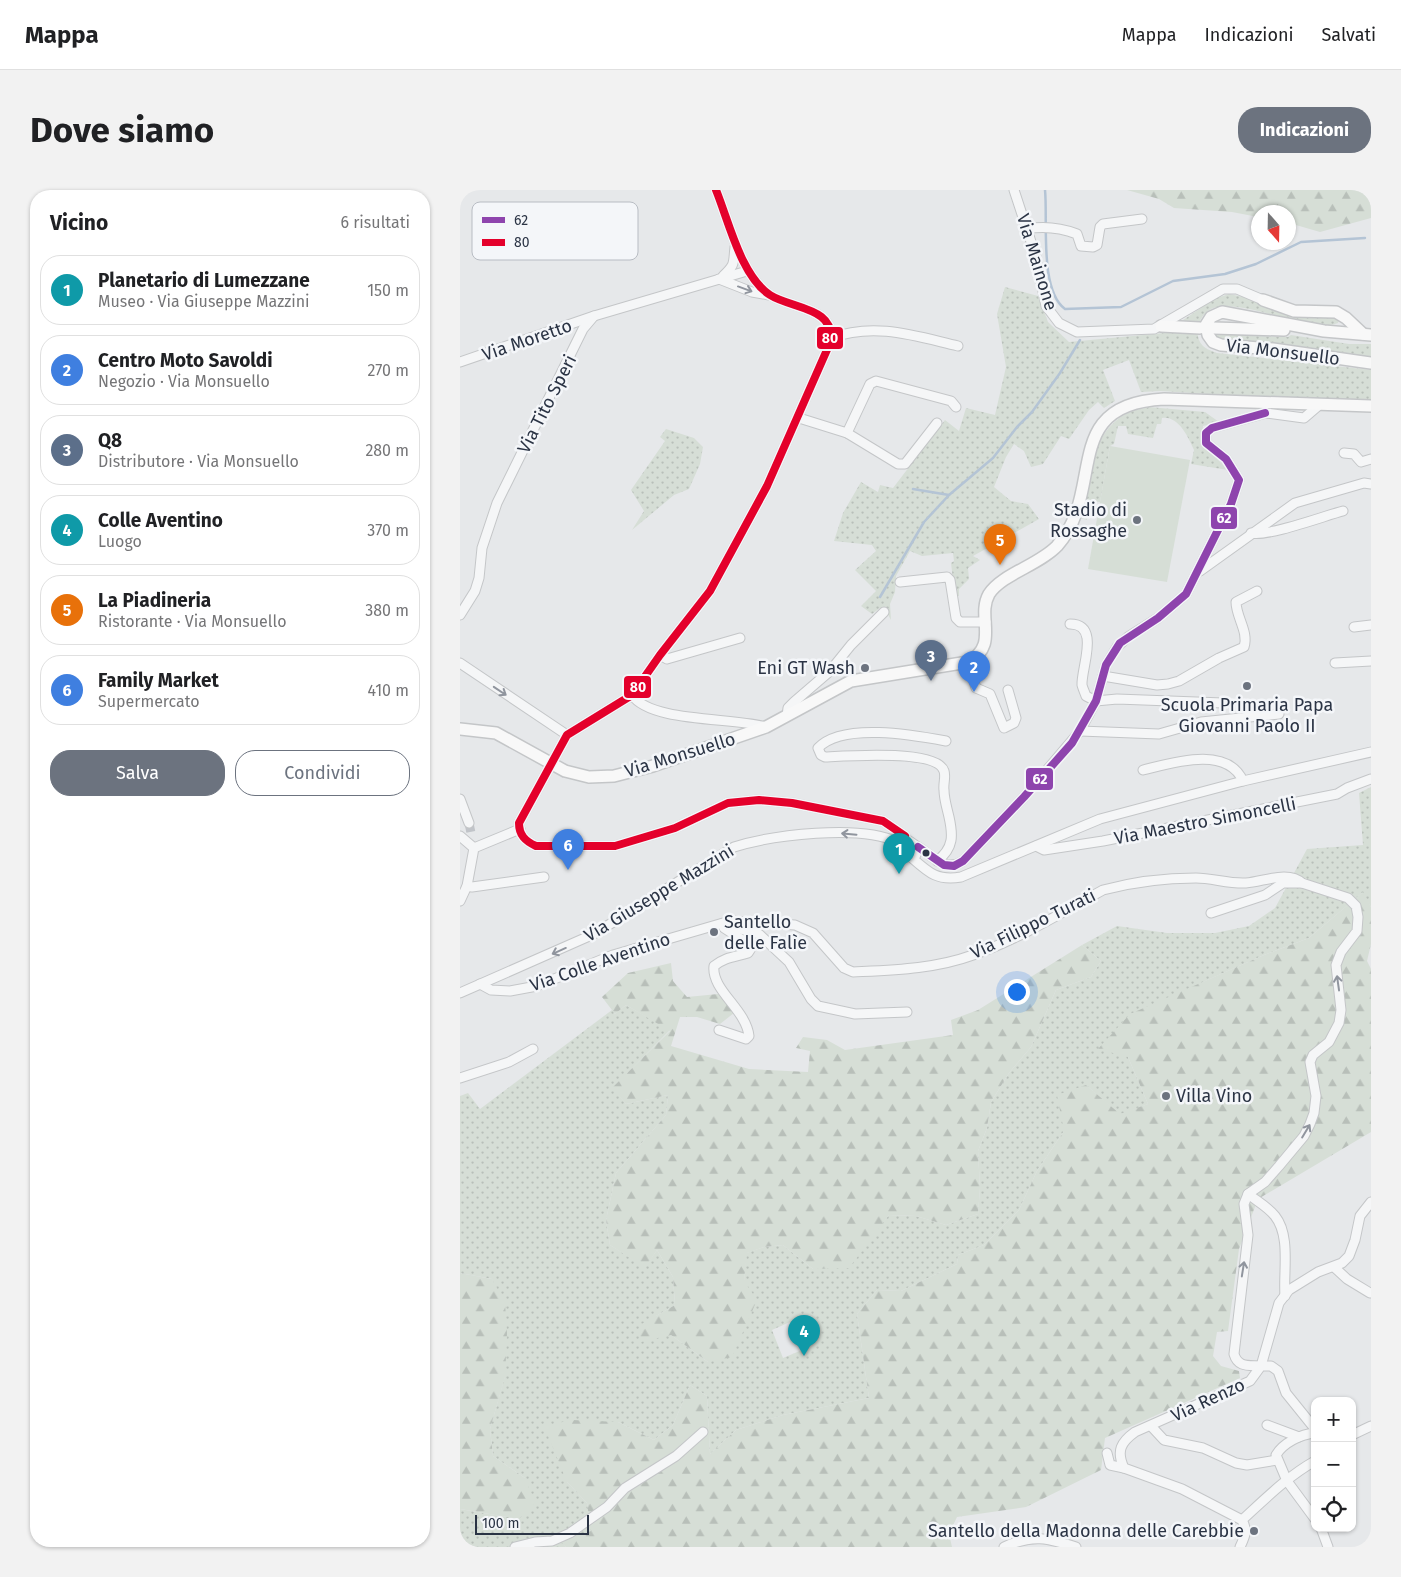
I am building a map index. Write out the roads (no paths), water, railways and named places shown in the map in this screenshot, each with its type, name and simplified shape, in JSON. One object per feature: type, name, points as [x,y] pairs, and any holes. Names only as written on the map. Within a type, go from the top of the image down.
[{"type":"main road","points":[[1263,300],[1294,311],[1332,311],[1346,318],[1367,334]]},
{"type":"main road","name":"Via Monsuello","points":[[1367,334],[1326,331],[1222,312],[1210,317],[1206,325],[1208,335],[1213,342],[1221,346],[1273,349],[1371,363]]},
{"type":"main road","points":[[1344,332],[1346,318]]},
{"type":"main road","points":[[1161,326],[1200,328]]},
{"type":"main road","points":[[1213,328],[1326,331]]},
{"type":"main road","points":[[968,662],[974,659],[984,646],[988,597],[994,587],[1038,561],[1056,547],[1067,533],[1076,515],[1094,438],[1100,426],[1122,408],[1140,400],[1164,398],[1318,406],[1371,406]]},
{"type":"main road","name":"Via Monsuello","points":[[460,729],[496,733],[551,765],[589,777],[614,776],[653,766],[766,727],[851,681],[968,662]]},
{"type":"street","points":[[716,190],[748,271],[771,296]]},
{"type":"street","name":"Via Mainone","points":[[1014,190],[1027,229],[1046,306],[1063,326],[1077,332],[1147,330],[1161,326],[1223,289],[1237,289],[1263,300]]},
{"type":"street","points":[[1027,229],[1037,227],[1051,228],[1077,234],[1081,246],[1093,247],[1096,245],[1100,227],[1103,224],[1142,219]]},
{"type":"street","points":[[719,280],[736,260],[736,242]]},
{"type":"street","points":[[594,316],[719,280],[739,277],[748,271]]},
{"type":"street","points":[[719,280],[752,292],[771,296],[821,315],[830,327],[831,338],[799,418],[767,486],[710,591],[660,655],[632,695],[567,735],[519,823],[520,830],[526,842],[536,846],[615,846],[675,828],[728,803],[760,800],[792,803],[883,821],[899,836]]},
{"type":"street","name":"Via Moretto","points":[[460,362],[594,316]]},
{"type":"street","name":"Via Tito Speri","points":[[460,615],[475,591],[484,540],[497,503],[583,329],[594,316]]},
{"type":"street","points":[[831,338],[882,329],[958,346]]},
{"type":"street","points":[[846,433],[870,384],[876,381],[951,401],[956,407]]},
{"type":"street","points":[[916,852],[928,853],[937,861],[948,866],[963,861],[1024,797],[1080,731],[1096,701],[1106,665],[1120,642],[1158,618],[1186,594],[1231,504],[1239,480],[1226,459],[1206,443],[1206,433],[1212,428],[1266,412],[1304,418],[1318,406]]},
{"type":"street","points":[[799,418],[846,433],[898,464],[905,464],[937,423]]},
{"type":"street","points":[[1344,453],[1354,454],[1361,462],[1371,459]]},
{"type":"street","points":[[1198,573],[1295,504],[1370,483]]},
{"type":"street","points":[[1252,533],[1257,534],[1281,529],[1343,511]]},
{"type":"street","points":[[900,582],[947,577],[950,580],[956,618],[960,622],[986,622]]},
{"type":"street","points":[[1103,676],[1147,684],[1168,684],[1178,681],[1219,658],[1244,647],[1246,640],[1236,610],[1236,602],[1257,591]]},
{"type":"street","name":"Via Monsuello","points":[[786,716],[788,708],[830,671],[851,644],[884,612]]},
{"type":"street","points":[[1070,624],[1076,624],[1083,628],[1087,637],[1082,685],[1086,696],[1096,701],[1223,703]]},
{"type":"street","points":[[1354,626],[1371,625]]},
{"type":"street","points":[[660,655],[667,659],[740,638]]},
{"type":"street","points":[[1335,663],[1371,661]]},
{"type":"street","points":[[968,662],[974,684],[978,689],[987,691],[990,694],[1004,728],[1014,723],[1016,718],[1008,690]]},
{"type":"street","points":[[460,663],[567,735]]},
{"type":"street","points":[[632,695],[641,704],[664,712],[727,723],[754,723],[766,727]]},
{"type":"street","points":[[1080,731],[1159,734],[1201,722],[1279,714]]},
{"type":"street","points":[[727,723],[734,728],[735,733],[732,739]]},
{"type":"street","points":[[740,723],[748,734]]},
{"type":"street","points":[[937,861],[949,850],[953,836],[943,790],[944,772],[938,764],[932,760],[897,756],[825,757],[821,755],[818,748],[828,739],[867,734],[905,733],[946,742]]},
{"type":"street","name":"Via Giuseppe Mazzini","points":[[460,993],[594,934],[734,847],[758,840],[835,833],[899,836],[916,852],[931,873],[936,877],[950,879],[961,877],[1100,819],[1243,781],[1371,752]]},
{"type":"street","points":[[1143,770],[1181,761],[1208,760],[1222,762],[1231,766],[1239,773],[1243,781]]},
{"type":"street","name":"Via Maestro Simoncelli","points":[[1036,846],[1044,850],[1165,829],[1338,794],[1347,788],[1371,779]]},
{"type":"street","points":[[460,799],[469,823]]},
{"type":"street","points":[[472,846],[520,830]]},
{"type":"street","points":[[460,901],[467,886],[472,846],[471,833]]},
{"type":"street","points":[[460,836],[472,846]]},
{"type":"street","name":"Via Giuseppe Mazzini","points":[[899,836],[916,852]]},
{"type":"street","points":[[467,886],[472,888],[544,877]]},
{"type":"street","name":"Via Filippo Turati","points":[[720,924],[730,921],[795,925],[813,933],[825,944],[844,968],[853,972],[877,971],[933,966],[972,956],[1010,940],[1103,890],[1119,886],[1159,880],[1196,878],[1246,883],[1282,877],[1298,879],[1302,883]]},
{"type":"street","name":"Via Filippo Turati","points":[[1211,913],[1265,895],[1283,883],[1302,883],[1332,891],[1348,898],[1356,906],[1358,917],[1357,930],[1341,952],[1336,965],[1341,1010],[1339,1023],[1329,1042],[1313,1055],[1310,1062],[1316,1096],[1310,1124],[1304,1136],[1270,1177],[1248,1194]]},
{"type":"street","points":[[720,924],[759,934],[790,962],[797,971],[811,998],[818,1006],[855,1014],[907,1012]]},
{"type":"street","points":[[719,1030],[746,1039],[749,1036],[742,1013],[718,983],[714,966],[728,957],[748,953],[750,950],[749,945],[720,924]]},
{"type":"street","name":"Via Colle Aventino","points":[[480,984],[491,990],[510,990],[538,986],[613,955],[720,924]]},
{"type":"street","points":[[460,1078],[509,1062],[533,1050]]},
{"type":"street","points":[[1284,1296],[1283,1237],[1280,1226],[1266,1207],[1248,1194],[1244,1204],[1248,1235],[1234,1354],[1236,1361],[1240,1365],[1261,1366],[1279,1302],[1284,1296],[1289,1290],[1318,1272],[1334,1268],[1349,1256],[1355,1240],[1360,1216],[1371,1202]]},
{"type":"street","points":[[1334,1268],[1347,1279],[1370,1293]]},
{"type":"street","name":"Via Renzo","points":[[1124,1468],[1120,1460],[1120,1448],[1123,1441],[1151,1426],[1250,1381],[1261,1366],[1271,1366],[1278,1371],[1286,1393],[1311,1424]]},
{"type":"street","points":[[1267,1425],[1299,1438]]},
{"type":"street","points":[[1151,1426],[1164,1440],[1203,1448],[1236,1463],[1248,1465],[1277,1460]]},
{"type":"street","points":[[1356,1433],[1371,1426]]},
{"type":"street","points":[[515,1547],[535,1542],[552,1541],[570,1533],[607,1507],[625,1488],[676,1456],[703,1432]]},
{"type":"street","points":[[1311,1435],[1299,1438],[1277,1453],[1277,1460],[1287,1481],[1311,1514]]},
{"type":"street","points":[[1107,1453],[1110,1464],[1182,1489],[1242,1520],[1246,1528],[1246,1535],[1240,1547]]},
{"type":"street","points":[[1242,1520],[1287,1481],[1291,1475],[1311,1464]]},
{"type":"street","points":[[1322,1532],[1328,1547]]},
{"type":"street","points":[[1011,1546],[1020,1539],[1049,1538],[1076,1547]]},
{"type":"waterway","points":[[1045,190],[1048,271],[1051,287],[1057,300],[1065,309],[1121,307],[1173,281],[1225,274],[1256,264],[1301,242],[1365,238]]},
{"type":"waterway","points":[[913,489],[949,495],[993,458],[1017,427],[1032,412],[1060,373],[1080,340]]},
{"type":"waterway","points":[[880,597],[924,522],[949,495]]},
{"type":"tunnel","points":[[469,823],[471,833]]},
{"type":"place","name":"Stadio di Rossaghe","points":[[1137,520]]},
{"type":"place","name":"La Piadineria","points":[[1000,565]]},
{"type":"place","name":"Eni GT Wash","points":[[865,668]]},
{"type":"place","name":"Q8","points":[[931,681]]},
{"type":"place","name":"Scuola Primaria Papa Giovanni Paolo II","points":[[1247,686]]},
{"type":"place","name":"Centro Moto Savoldi","points":[[974,692]]},
{"type":"place","name":"Family Market","points":[[568,870]]},
{"type":"place","name":"Planetario di Lumezzane","points":[[899,874]]},
{"type":"place","name":"Santello delle Falìe","points":[[714,932]]},
{"type":"place","name":"Villa Vino","points":[[1166,1096]]},
{"type":"place","name":"Colle Aventino","points":[[804,1356]]},
{"type":"place","name":"Santello della Madonna delle Carebbie","points":[[1254,1531]]}]
